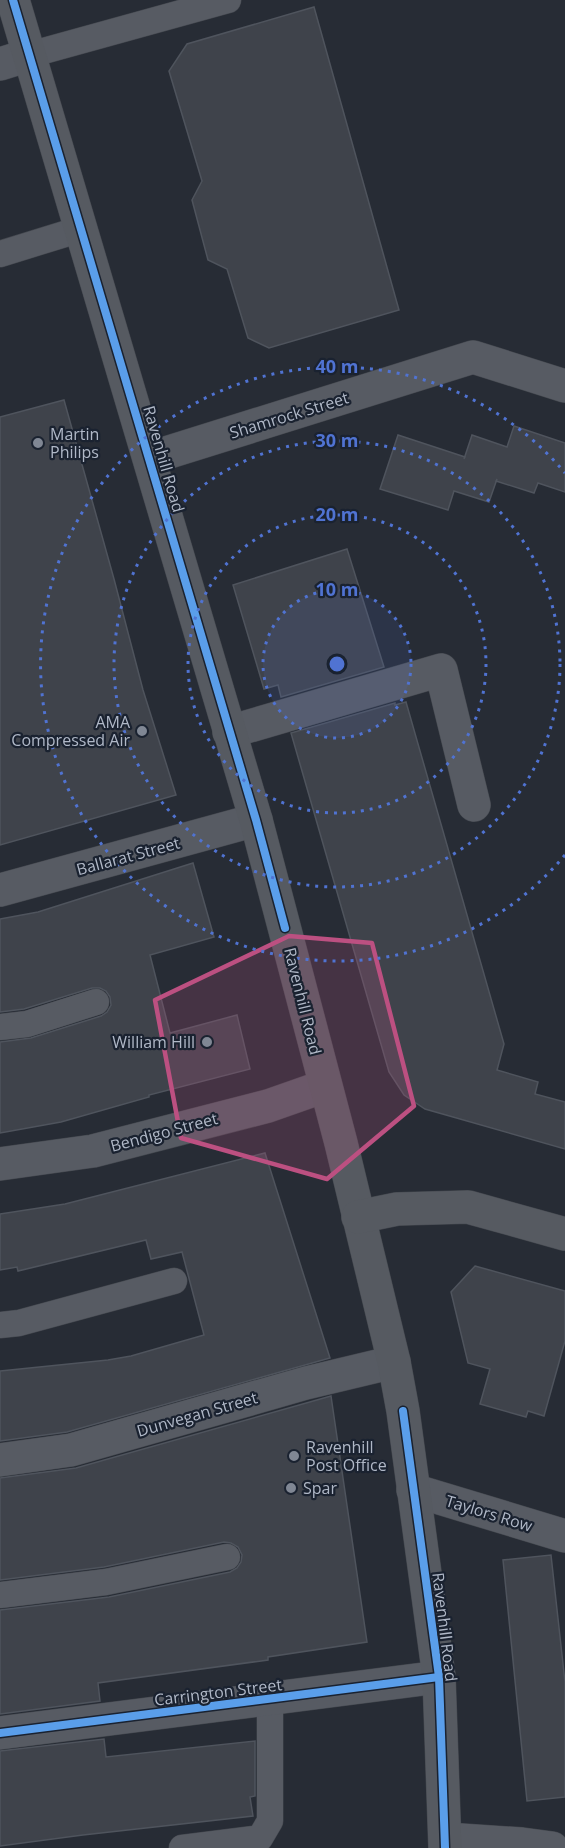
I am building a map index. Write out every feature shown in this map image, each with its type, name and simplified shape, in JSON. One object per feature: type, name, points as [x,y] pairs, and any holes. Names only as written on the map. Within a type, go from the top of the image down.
[{"type":"main road","name":"Ravenhill Road","points":[[13,0],[14,59],[81,229],[256,820],[341,1143],[393,1362],[403,1411],[439,1677],[445,1844]]},
{"type":"main road","points":[[357,1217],[407,1208],[468,1207],[565,1234]]},
{"type":"street","name":"Shamrock Street","points":[[150,458],[473,357],[565,386]]},
{"type":"street","points":[[229,732],[441,670],[474,805]]},
{"type":"street","name":"Ballarat Street","points":[[0,890],[256,820]]},
{"type":"street","name":"Bendigo Street","points":[[0,1164],[93,1151],[268,1106],[325,1086]]},
{"type":"street","name":"Dunvegan Street","points":[[0,1460],[71,1450],[306,1383],[393,1362]]},
{"type":"street","name":"Taylors Row","points":[[413,1490],[565,1536]]},
{"type":"street","name":"Carrington Street","points":[[0,1733],[439,1677]]},
{"type":"street","points":[[445,1844],[522,1844],[552,1848]]},
{"type":"lane","points":[[14,59],[228,0]]},
{"type":"lane","points":[[0,254],[81,229]]},
{"type":"lane","points":[[0,1027],[27,1024],[96,1002]]},
{"type":"lane","points":[[0,1325],[19,1323],[174,1281]]},
{"type":"lane","points":[[0,1595],[105,1582],[227,1557]]},
{"type":"lane","points":[[182,1848],[260,1838],[270,1821],[270,1699]]},
{"type":"highlighted area","points":[[289,936],[372,943],[414,1106],[327,1179],[181,1138],[155,1000]]},
{"type":"building","points":[[314,7],[399,310],[269,348],[248,338],[227,269],[208,260],[192,200],[202,181],[169,71],[187,44]]},
{"type":"building","points":[[64,400],[143,690],[176,795],[0,845],[0,417]]},
{"type":"building","points":[[514,426],[565,443],[565,492],[538,483],[534,493],[496,481],[489,502],[454,491],[448,510],[380,489],[398,435],[465,457],[472,435],[507,447]]},
{"type":"building","points":[[347,549],[384,667],[281,697],[278,685],[264,689],[233,585]]},
{"type":"building","points":[[406,702],[504,1044],[497,1070],[538,1082],[535,1094],[565,1102],[565,1149],[425,1109],[404,1095],[389,1072],[291,733],[395,703],[395,705]]},
{"type":"building","points":[[193,863],[214,937],[150,955],[170,1033],[237,1015],[250,1069],[149,1095],[149,1097],[61,1122],[0,1133],[0,1042],[31,1038],[101,1016],[111,1005],[106,991],[92,988],[24,1009],[0,1012],[0,919],[38,912]]},
{"type":"building","points":[[265,1153],[330,1358],[67,1432],[0,1441],[0,1371],[131,1356],[204,1335],[182,1252],[151,1259],[146,1240],[18,1271],[17,1267],[0,1270],[0,1214],[65,1204]]},
{"type":"building","points":[[475,1266],[565,1291],[565,1341],[544,1416],[528,1411],[526,1417],[480,1404],[490,1369],[468,1363],[451,1292]]},
{"type":"building","points":[[331,1396],[367,1642],[268,1657],[268,1660],[98,1683],[100,1701],[0,1714],[0,1610],[109,1597],[230,1572],[237,1568],[242,1555],[238,1547],[224,1542],[104,1567],[0,1580],[0,1478],[76,1468]]},
{"type":"building","points":[[551,1555],[565,1682],[565,1797],[527,1801],[503,1560]]},
{"type":"building","points":[[104,1739],[106,1757],[255,1741],[255,1796],[250,1797],[253,1816],[0,1846],[0,1751]]},
{"type":"cycle path","points":[[13,0],[256,820],[285,928]]},
{"type":"cycle path","points":[[403,1411],[439,1677],[445,1848]]},
{"type":"cycle path","points":[[0,1733],[439,1677]]},
{"type":"place","name":"Martin Philips","points":[[38,443]]},
{"type":"place","name":"AMA Compressed Air","points":[[142,731]]},
{"type":"place","name":"William Hill","points":[[207,1042]]},
{"type":"place","name":"Ravenhill Post Office","points":[[294,1456]]},
{"type":"place","name":"Spar","points":[[291,1488]]}]
